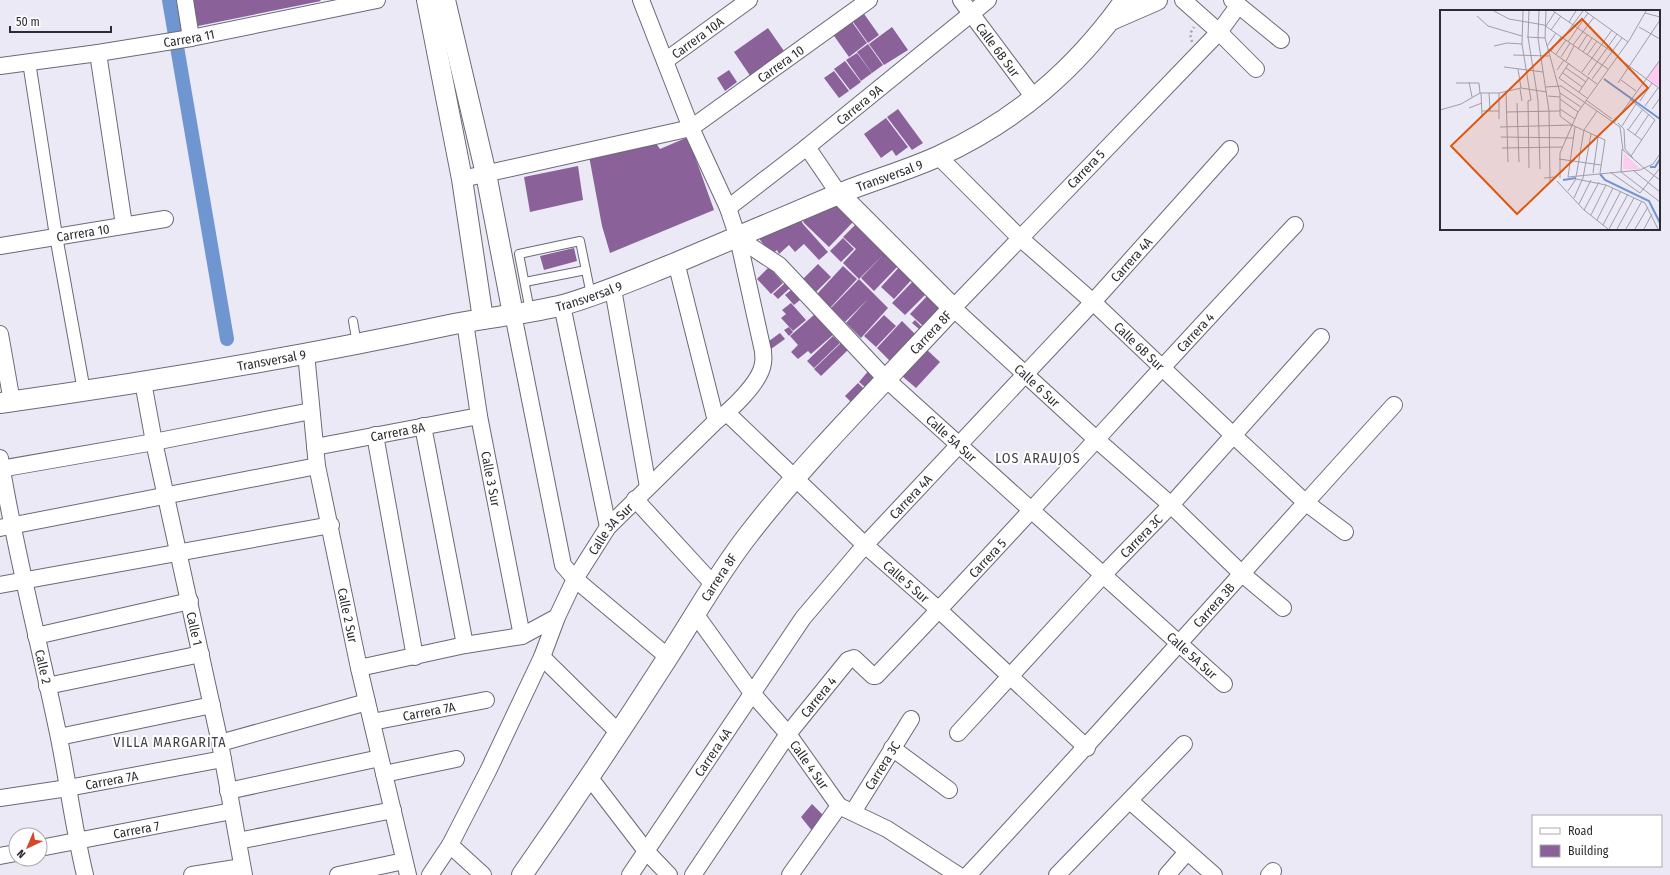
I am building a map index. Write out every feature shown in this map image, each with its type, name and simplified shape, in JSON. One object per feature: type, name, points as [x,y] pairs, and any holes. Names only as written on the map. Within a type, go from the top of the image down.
[{"type":"street","points":[[185,0],[190,38]]},
{"type":"street","name":"Carrera 11","points":[[0,66],[98,53],[190,38],[377,0]]},
{"type":"street","points":[[427,0],[462,179],[474,320]]},
{"type":"street","points":[[445,0],[486,174],[521,312],[563,565],[575,580],[668,657]]},
{"type":"street","name":"Calle 3A Sur","points":[[430,875],[450,845],[542,658],[557,616],[575,580],[608,527],[635,499],[722,417],[758,378],[763,364],[763,351],[738,238],[728,208],[691,128],[641,0]]},
{"type":"street","name":"Carrera 10A","points":[[665,61],[749,0]]},
{"type":"street","name":"Carrera 10","points":[[691,128],[869,0]]},
{"type":"street","name":"Calle 6B Sur","points":[[961,0],[1035,99]]},
{"type":"street","name":"Carrera 9A","points":[[728,208],[807,147],[988,0]]},
{"type":"street","name":"Transversal 9","points":[[6,402],[143,382],[357,345],[474,320],[562,305],[613,289],[738,238],[838,194],[938,156],[990,130],[1035,99],[1070,67],[1111,20],[1125,0]]},
{"type":"street","name":"Transversal 9","points":[[1111,20],[1157,0]]},
{"type":"street","points":[[1183,0],[1219,32],[1256,69]]},
{"type":"street","name":"Carrera 5","points":[[953,308],[1219,32],[1235,3],[1281,40]]},
{"type":"street","points":[[98,53],[124,225]]},
{"type":"street","points":[[29,62],[56,236],[84,391]]},
{"type":"street","points":[[462,179],[691,128]]},
{"type":"street","name":"Calle 6 Sur","points":[[807,147],[838,194],[953,308],[1097,440],[1171,505],[1241,573],[1283,608]]},
{"type":"street","name":"Carrera 4A","points":[[630,875],[803,618],[865,545],[1093,302],[1230,149]]},
{"type":"street","name":"Calle 6B Sur","points":[[938,156],[1020,238],[1093,302],[1305,502],[1345,532]]},
{"type":"street","name":"Carrera 10","points":[[0,246],[165,219]]},
{"type":"street","name":"Carrera 4","points":[[1097,440],[1161,367],[1295,225]]},
{"type":"street","name":"Calle 5A Sur","points":[[738,238],[778,265],[887,380],[958,446],[1104,574],[1224,684]]},
{"type":"street","points":[[676,262],[722,417]]},
{"type":"street","points":[[613,289],[648,487]]},
{"type":"street","points":[[562,305],[608,527]]},
{"type":"street","name":"Carrera 8F","points":[[522,875],[590,778],[618,732],[696,615],[713,584],[749,535],[795,479],[953,308]]},
{"type":"street","name":"Calle 3 Sur","points":[[474,320],[479,416],[522,636]]},
{"type":"street","points":[[0,334],[6,402]]},
{"type":"street","name":"Carrera 3C","points":[[958,733],[1104,574],[1171,505],[1321,337]]},
{"type":"street","name":"Calle 2 Sur","points":[[306,353],[317,466],[359,668],[406,868]]},
{"type":"street","name":"Calle 1","points":[[143,382],[154,442],[167,494],[220,743],[243,871]]},
{"type":"street","name":"Carrera 3B","points":[[968,875],[1087,748],[1178,643],[1394,405]]},
{"type":"street","points":[[1,465],[154,442],[311,411]]},
{"type":"street","name":"Carrera 8A","points":[[315,447],[479,416]]},
{"type":"street","name":"Calle 5 Sur","points":[[722,417],[795,479],[865,545],[939,610],[1087,748]]},
{"type":"street","points":[[422,426],[465,645]]},
{"type":"street","points":[[374,435],[415,657]]},
{"type":"street","name":"Carrera 5","points":[[848,660],[854,658],[873,676],[876,676],[1097,440]]},
{"type":"street","name":"Calle 2","points":[[1,465],[6,526],[24,580],[59,737],[77,841],[85,875]]},
{"type":"street","points":[[6,526],[317,466]]},
{"type":"street","points":[[635,499],[713,584]]},
{"type":"street","points":[[0,585],[330,525]]},
{"type":"street","points":[[36,636],[190,601]]},
{"type":"street","name":"Calle 4 Sur","points":[[696,615],[752,693],[788,734],[846,809],[887,829],[958,875]]},
{"type":"street","points":[[359,668],[465,645],[522,636],[557,616]]},
{"type":"street","points":[[47,686],[201,654]]},
{"type":"street","points":[[542,658],[618,732]]},
{"type":"street","name":"Carrera 4","points":[[693,875],[788,734],[848,660]]},
{"type":"street","name":"Carrera 7A","points":[[372,722],[486,700]]},
{"type":"street","points":[[220,743],[367,702]]},
{"type":"street","points":[[59,737],[212,705]]},
{"type":"street","name":"Carrera 3C","points":[[790,875],[846,809],[892,748],[911,719]]},
{"type":"street","points":[[1058,875],[1184,744]]},
{"type":"street","points":[[892,748],[949,790]]},
{"type":"street","points":[[228,791],[380,758]]},
{"type":"street","name":"Carrera 7A","points":[[0,798],[68,788],[223,759]]},
{"type":"street","points":[[384,774],[456,759]]},
{"type":"street","points":[[590,778],[646,851],[669,875]]},
{"type":"street","points":[[1130,801],[1214,875]]},
{"type":"street","points":[[238,841],[393,810]]},
{"type":"street","name":"Carrera 7","points":[[48,846],[232,811]]},
{"type":"street","points":[[450,845],[483,875]]},
{"type":"street","points":[[1167,875],[1187,852]]},
{"type":"street","points":[[338,875],[406,868]]},
{"type":"street","points":[[192,875],[243,871]]},
{"type":"lane","points":[[521,312],[525,282],[519,254],[580,242],[591,295]]},
{"type":"lane","points":[[525,282],[586,270]]},
{"type":"lane","points":[[353,321],[357,345]]},
{"type":"path","points":[[1195,20],[1195,27],[1190,34],[1190,38],[1201,51]]},
{"type":"building","points":[[192,0],[320,0],[321,1],[198,26]]},
{"type":"building","points":[[862,11],[879,35],[868,43],[851,19]]},
{"type":"building","points":[[852,22],[867,43],[849,57],[832,33]]},
{"type":"building","points":[[892,27],[908,50],[884,65],[869,44]]},
{"type":"building","points":[[768,28],[784,51],[751,77],[734,52]]},
{"type":"building","points":[[868,44],[883,65],[872,73],[857,52]]},
{"type":"building","points":[[857,53],[872,73],[861,81],[846,60]]},
{"type":"building","points":[[845,61],[861,82],[850,90],[834,69]]},
{"type":"building","points":[[729,70],[737,82],[725,91],[717,78]]},
{"type":"building","points":[[834,71],[849,91],[839,98],[824,78]]},
{"type":"building","points":[[898,109],[923,143],[912,150],[887,117]]},
{"type":"building","points":[[886,118],[908,147],[896,156],[892,150],[881,158],[864,134]]},
{"type":"building","points":[[688,137],[714,210],[610,253],[602,226],[589,156],[655,142],[660,149]]},
{"type":"building","points":[[578,166],[583,200],[530,212],[524,177]]},
{"type":"building","points":[[838,203],[846,209],[843,213],[853,222],[829,247],[804,223],[802,219]]},
{"type":"building","points":[[800,218],[803,224],[828,252],[819,260],[804,244],[795,252],[789,245],[779,254],[777,250],[772,254],[760,240],[760,235]]},
{"type":"building","points":[[858,222],[900,264],[874,291],[861,278],[883,255],[859,279],[843,263],[856,249],[843,237]]},
{"type":"building","points":[[843,238],[854,249],[841,262],[830,251]]},
{"type":"building","points":[[574,248],[577,261],[544,270],[540,256]]},
{"type":"building","points":[[818,264],[831,277],[815,293],[802,280]]},
{"type":"building","points":[[902,264],[915,276],[894,299],[881,287]]},
{"type":"building","points":[[843,266],[857,279],[830,308],[817,294]]},
{"type":"building","points":[[769,267],[783,283],[771,294],[757,279]]},
{"type":"building","points":[[916,278],[929,291],[905,315],[892,303]]},
{"type":"building","points":[[859,279],[888,308],[861,338],[846,323],[868,299],[845,322],[831,308]]},
{"type":"building","points":[[785,283],[790,288],[778,299],[773,294]]},
{"type":"building","points":[[791,290],[800,300],[794,305],[785,295]]},
{"type":"building","points":[[929,294],[942,307],[923,326],[910,314]]},
{"type":"building","points":[[791,303],[806,320],[793,331],[781,318],[786,314],[782,310]]},
{"type":"building","points":[[815,314],[834,334],[811,354],[808,351],[798,359],[791,352],[798,345],[790,336]]},
{"type":"building","points":[[884,315],[896,326],[876,347],[864,336]]},
{"type":"building","points":[[915,320],[924,329],[919,335],[916,332],[919,329],[912,323]]},
{"type":"building","points":[[902,321],[917,336],[893,364],[877,348]]},
{"type":"building","points":[[789,327],[793,332],[789,336],[784,330]]},
{"type":"building","points":[[780,333],[785,339],[771,349],[769,341]]},
{"type":"building","points":[[833,336],[840,343],[814,368],[807,361]]},
{"type":"building","points":[[842,342],[849,349],[821,376],[814,369]]},
{"type":"building","points":[[926,349],[940,362],[916,388],[902,376]]},
{"type":"building","points":[[870,369],[877,375],[866,388],[859,382]]},
{"type":"building","points":[[858,383],[865,390],[852,403],[845,396]]},
{"type":"building","points":[[812,804],[826,818],[813,832],[801,817]]},
{"type":"waterway","points":[[169,0],[227,339]]},
{"type":"district","name":"LOS ARAUJOS","points":[[1038,458]]},
{"type":"district","name":"VILLA MARGARITA","points":[[170,742]]}]
